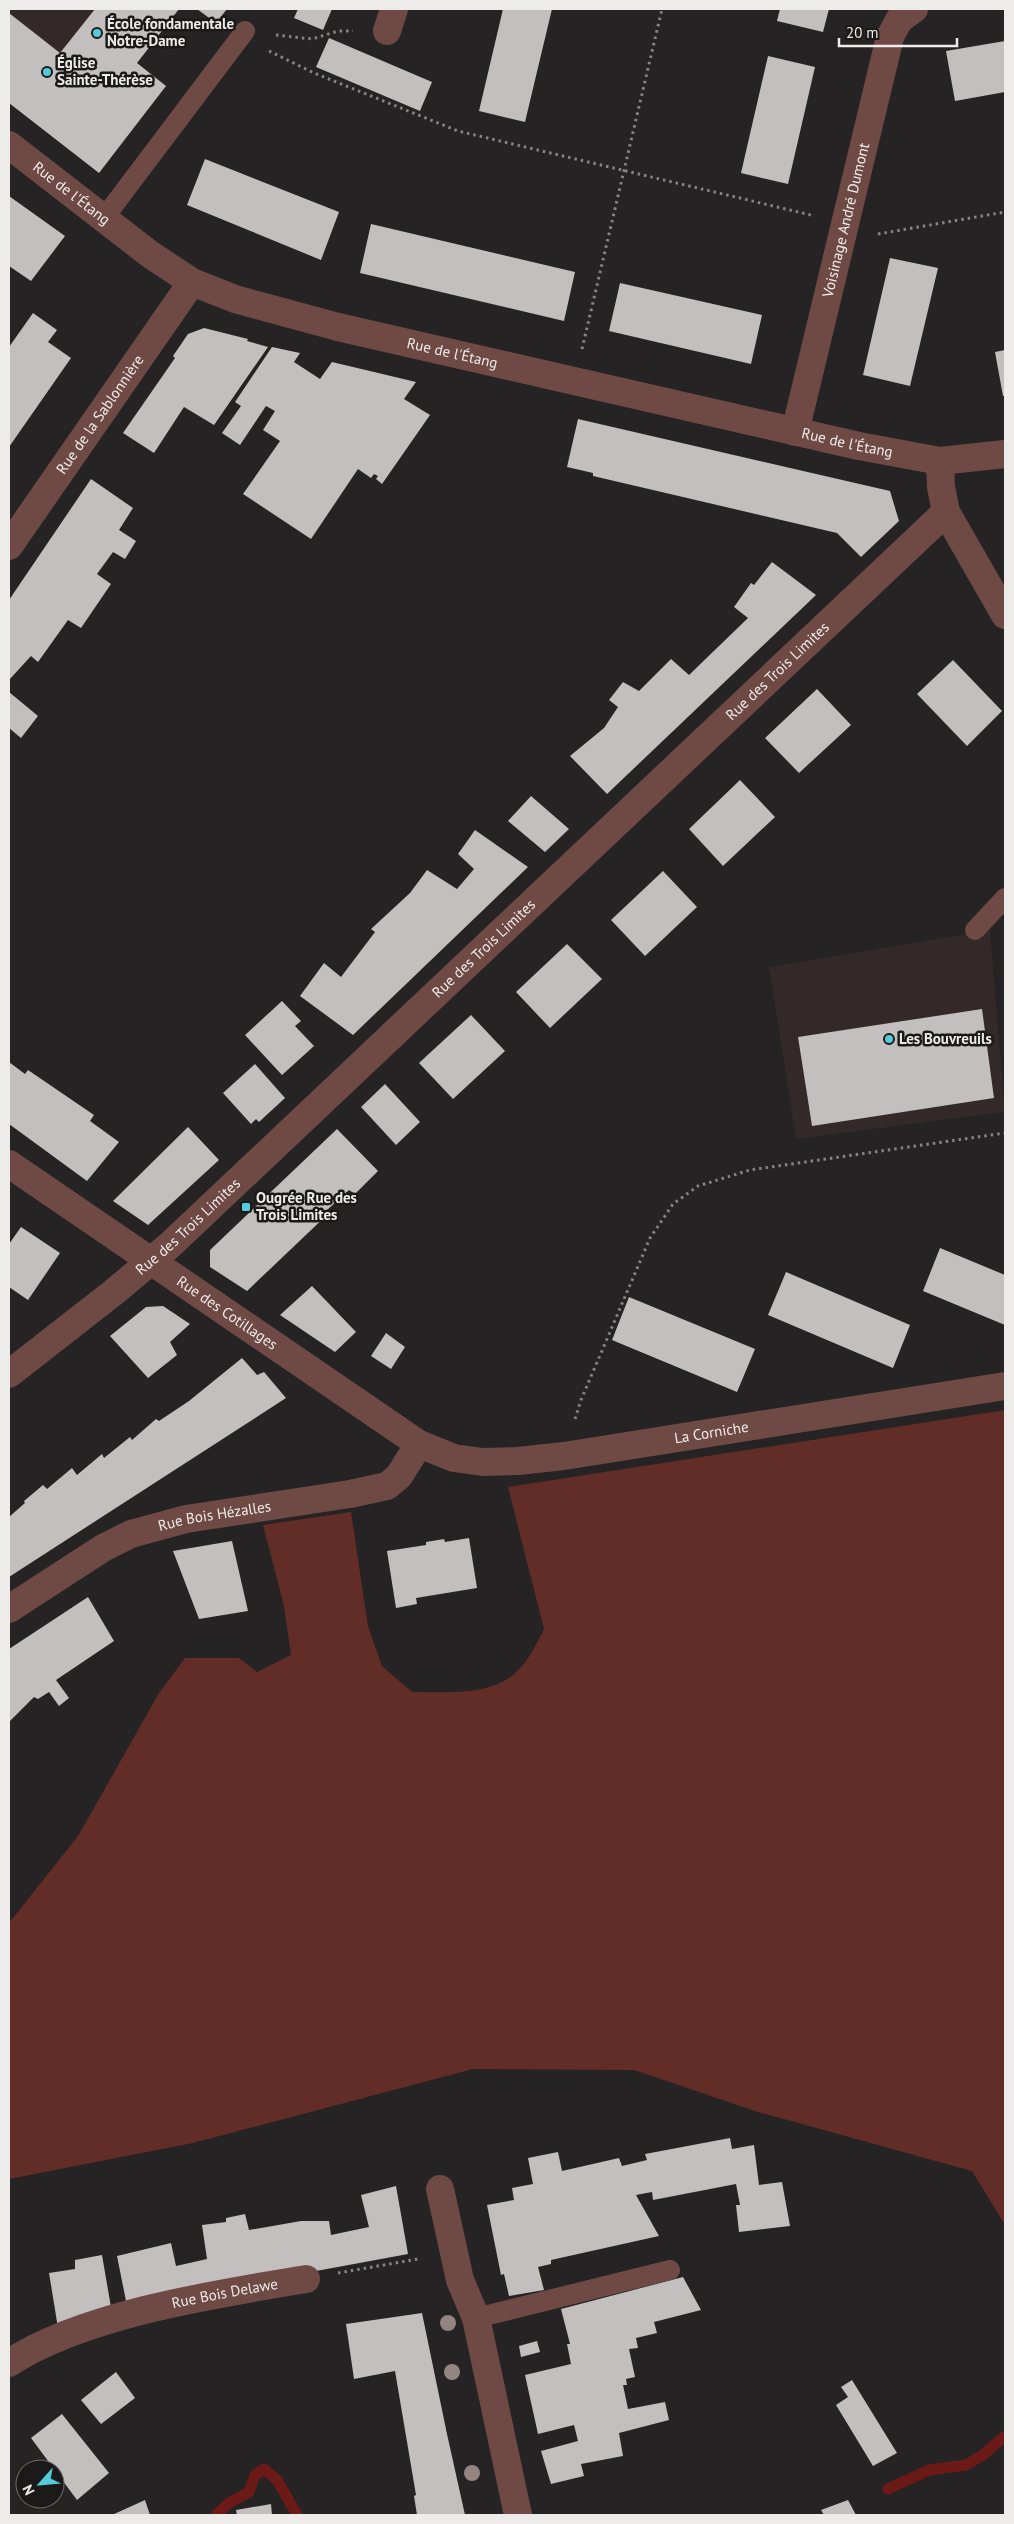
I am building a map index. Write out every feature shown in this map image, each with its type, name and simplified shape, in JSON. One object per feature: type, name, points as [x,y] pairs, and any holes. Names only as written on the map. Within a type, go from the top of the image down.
[{"type":"street","name":"Voisinage André Dumont","points":[[795,432],[890,37],[898,20],[907,11]]},
{"type":"street","name":"Rue de l'Étang","points":[[9,144],[151,255],[192,282],[235,299],[338,327],[795,432],[940,461],[1005,454]]},
{"type":"street","name":"Rue de la Sablonnière","points":[[9,546],[192,282]]},
{"type":"street","points":[[940,461],[941,487],[946,512],[1005,615]]},
{"type":"street","name":"Rue des Trois Limites","points":[[9,1374],[152,1261],[946,512]]},
{"type":"street","name":"Rue des Cotillages","points":[[9,1164],[419,1444]]},
{"type":"street","name":"La Corniche","points":[[419,1444],[454,1458],[483,1462],[564,1456],[1005,1386]]},
{"type":"street","name":"Rue Bois Hézalles","points":[[9,1609],[103,1548],[140,1531],[186,1519],[350,1494],[388,1486],[399,1476],[419,1444]]},
{"type":"street","points":[[440,2189],[460,2280],[476,2318],[518,2515]]},
{"type":"street","name":"Rue Bois Delawe","points":[[9,2363],[28,2350],[54,2339],[126,2316],[210,2297],[306,2279]]},
{"type":"lane","points":[[104,218],[245,31]]},
{"type":"lane","points":[[975,930],[1005,898]]},
{"type":"lane","points":[[476,2318],[670,2270]]},
{"type":"path","points":[[575,380],[662,9]]},
{"type":"path","points":[[245,31],[312,39],[338,31],[390,20]]},
{"type":"path","points":[[245,31],[264,48],[287,61],[437,124],[842,231],[1005,212]]},
{"type":"path","points":[[564,1456],[581,1400],[650,1238],[673,1204],[692,1190],[698,1186],[750,1170],[1005,1133]]},
{"type":"path","points":[[306,2279],[418,2259],[420,2267]]},
{"type":"shaded area","name":"École fondamentale Notre-Dame","points":[[9,9],[179,9],[119,85],[60,53],[9,13]]},
{"type":"shaded area","name":"Les Bouvreuils","points":[[990,930],[1005,1112],[796,1139],[769,967]]},
{"type":"shaded area","points":[[1005,1410],[1005,2225],[972,2171],[758,2112],[634,2070],[473,2069],[193,2143],[9,2179],[9,1923],[78,1836],[159,1693],[185,1658],[239,1658],[257,1672],[291,1655],[284,1606],[263,1525],[351,1512],[368,1626],[382,1666],[412,1692],[452,1692],[479,1689],[504,1681],[514,1674],[528,1659],[544,1629],[508,1487]]},
{"type":"building","points":[[95,9],[179,9],[137,63],[166,86],[99,173],[9,103],[9,13],[60,53]]},
{"type":"building","points":[[197,9],[227,9],[216,23]]},
{"type":"building","points":[[298,9],[332,9],[323,30],[294,18]]},
{"type":"building","points":[[503,9],[552,9],[525,122],[479,111]]},
{"type":"building","points":[[780,9],[829,9],[823,32],[777,21]]},
{"type":"building","points":[[329,38],[432,82],[420,111],[316,67]]},
{"type":"building","points":[[1005,41],[1005,92],[955,101],[946,51]]},
{"type":"building","points":[[768,56],[815,67],[788,184],[741,173]]},
{"type":"building","points":[[205,159],[339,212],[321,260],[187,205]]},
{"type":"building","points":[[9,196],[65,236],[31,281],[9,266]]},
{"type":"building","points":[[371,224],[575,272],[564,321],[360,273]]},
{"type":"building","points":[[890,258],[938,268],[910,386],[863,375]]},
{"type":"building","points":[[620,283],[762,315],[751,364],[609,331]]},
{"type":"building","points":[[33,313],[57,330],[48,342],[71,358],[9,447],[9,347]]},
{"type":"building","points":[[204,328],[248,339],[247,341],[268,347],[214,425],[184,407],[154,453],[123,433],[175,358],[173,356],[188,334]]},
{"type":"building","points":[[272,347],[300,353],[294,362],[320,379],[332,362],[416,382],[404,399],[430,415],[382,484],[376,479],[378,476],[374,474],[371,478],[358,469],[311,539],[243,494],[280,441],[263,430],[275,411],[266,406],[240,445],[222,433],[241,406],[235,402]]},
{"type":"building","points":[[1005,350],[1005,396],[1003,396],[995,352]]},
{"type":"building","points":[[578,419],[890,491],[899,521],[861,557],[837,533],[593,476],[593,473],[567,467]]},
{"type":"building","points":[[91,479],[133,508],[119,530],[136,541],[125,559],[113,552],[97,574],[111,584],[81,628],[68,620],[38,662],[31,656],[9,680],[9,600]]},
{"type":"building","points":[[772,562],[816,595],[607,794],[570,756],[604,728],[618,707],[609,700],[623,682],[639,691],[671,659],[689,675],[748,618],[734,607],[751,583],[754,585]]},
{"type":"building","points":[[953,660],[1002,711],[967,746],[917,694]]},
{"type":"building","points":[[817,689],[851,725],[799,773],[765,738]]},
{"type":"building","points":[[9,692],[38,716],[21,738],[9,728]]},
{"type":"building","points":[[740,780],[775,817],[723,866],[689,829]]},
{"type":"building","points":[[531,796],[569,829],[545,852],[508,821]]},
{"type":"building","points":[[475,830],[528,867],[353,1035],[300,996],[324,963],[341,977],[375,932],[371,929],[410,893],[427,870],[457,889],[474,869],[458,854]]},
{"type":"building","points":[[663,871],[697,907],[645,956],[611,920]]},
{"type":"building","points":[[567,944],[602,979],[550,1028],[516,992]]},
{"type":"building","points":[[282,1001],[301,1021],[295,1026],[314,1046],[282,1075],[245,1035]]},
{"type":"building","points":[[982,1009],[994,1098],[812,1126],[798,1037]]},
{"type":"building","points":[[471,1015],[505,1051],[453,1099],[419,1063]]},
{"type":"building","points":[[9,1062],[25,1074],[28,1070],[94,1115],[90,1121],[119,1142],[87,1181],[9,1124]]},
{"type":"building","points":[[255,1064],[285,1098],[259,1122],[256,1119],[251,1124],[223,1093]]},
{"type":"building","points":[[385,1084],[420,1122],[396,1145],[361,1107]]},
{"type":"building","points":[[188,1127],[219,1160],[148,1225],[113,1201]]},
{"type":"building","points":[[337,1129],[378,1171],[355,1194],[349,1190],[327,1210],[329,1213],[247,1291],[210,1267],[210,1250]]},
{"type":"building","points":[[21,1227],[60,1253],[28,1300],[9,1287],[9,1244]]},
{"type":"building","points":[[940,1248],[1005,1275],[1005,1325],[923,1291]]},
{"type":"building","points":[[786,1272],[910,1325],[893,1368],[768,1315]]},
{"type":"building","points":[[312,1286],[356,1332],[335,1352],[280,1315]]},
{"type":"building","points":[[629,1297],[755,1349],[737,1392],[612,1340]]},
{"type":"building","points":[[163,1306],[190,1324],[170,1342],[177,1355],[148,1378],[110,1336],[146,1307]]},
{"type":"building","points":[[386,1333],[405,1347],[391,1369],[371,1356]]},
{"type":"building","points":[[242,1358],[257,1375],[264,1372],[286,1398],[9,1577],[9,1517],[25,1503],[24,1501],[43,1485],[47,1489],[72,1468],[77,1475],[102,1454],[104,1458],[130,1437],[132,1440],[156,1419],[159,1421],[189,1401]]},
{"type":"building","points":[[469,1538],[477,1588],[416,1598],[417,1604],[396,1608],[387,1551],[426,1545],[426,1542],[444,1539],[445,1542]]},
{"type":"building","points":[[232,1541],[248,1611],[199,1619],[173,1551]]},
{"type":"building","points":[[88,1597],[114,1641],[56,1680],[69,1698],[59,1706],[49,1692],[38,1699],[34,1697],[9,1722],[9,1649]]},
{"type":"building","points":[[730,2138],[732,2149],[754,2145],[759,2185],[782,2182],[790,2226],[739,2232],[736,2205],[740,2205],[736,2184],[653,2200],[652,2192],[636,2195],[659,2236],[551,2260],[551,2264],[538,2267],[544,2290],[509,2296],[504,2274],[501,2275],[487,2205],[514,2200],[512,2188],[533,2184],[528,2158],[558,2152],[562,2171],[619,2158],[622,2166],[647,2160],[645,2154]]},
{"type":"building","points":[[396,2186],[408,2254],[127,2306],[117,2256],[171,2243],[176,2266],[207,2259],[202,2225],[226,2222],[226,2218],[245,2214],[249,2230],[301,2221],[329,2221],[331,2235],[369,2227],[361,2195]]},
{"type":"building","points":[[102,2255],[112,2313],[58,2328],[49,2273],[75,2269],[75,2260]]},
{"type":"building","points":[[683,2277],[701,2310],[654,2322],[657,2333],[636,2338],[638,2348],[629,2349],[635,2377],[626,2379],[627,2385],[623,2385],[628,2409],[665,2402],[669,2420],[619,2433],[623,2456],[581,2464],[584,2476],[551,2484],[541,2451],[578,2441],[574,2425],[538,2434],[525,2375],[571,2364],[567,2344],[570,2344],[561,2309]]},
{"type":"building","points":[[422,2313],[465,2515],[417,2515],[414,2496],[416,2495],[395,2371],[354,2379],[346,2324]]},
{"type":"building","points":[[537,2341],[540,2352],[521,2357],[519,2346]]},
{"type":"building","points":[[116,2372],[135,2398],[101,2424],[81,2400]]},
{"type":"building","points":[[852,2380],[897,2453],[873,2466],[836,2405],[848,2397],[841,2387]]},
{"type":"building","points":[[62,2414],[109,2473],[77,2500],[65,2484],[65,2459],[47,2459],[31,2438]]},
{"type":"building","points":[[145,2500],[150,2515],[112,2515]]},
{"type":"building","points":[[848,2500],[856,2515],[824,2515],[821,2510]]},
{"type":"building","points":[[271,2504],[272,2515],[237,2515],[236,2510]]},
{"type":"waterway","points":[[888,2489],[929,2470],[966,2465],[983,2455],[1005,2436]]},
{"type":"waterway","points":[[216,2515],[229,2503],[249,2492],[255,2475],[264,2469],[277,2480],[297,2515]]},
{"type":"place","name":"École fondamentale Notre-Dame","points":[[97,33]]},
{"type":"place","name":"Église Sainte-Thérèse","points":[[47,72]]},
{"type":"place","name":"Les Bouvreuils","points":[[889,1039]]},
{"type":"place","name":"Ougrée Rue des Trois Limites","points":[[246,1207]]}]
